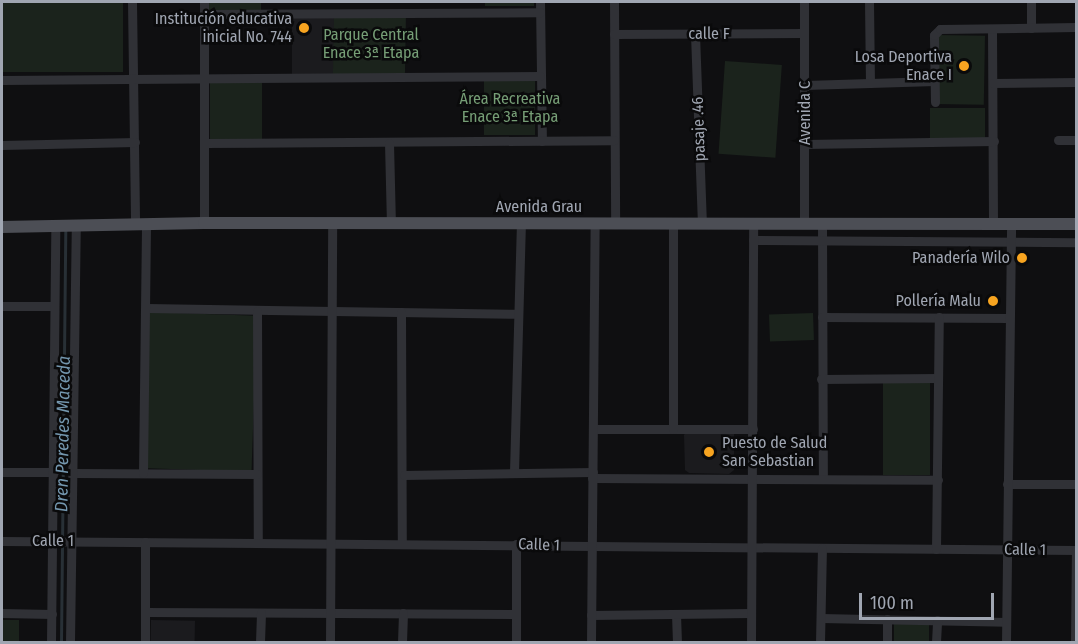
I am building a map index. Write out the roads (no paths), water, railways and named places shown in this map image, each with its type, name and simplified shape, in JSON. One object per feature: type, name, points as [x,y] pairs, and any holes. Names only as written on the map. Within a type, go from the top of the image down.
[{"type":"main road","name":"Avenida Grau","points":[[2,227],[332,222],[391,224],[1077,224]]},
{"type":"street","points":[[132,2],[135,142],[147,308],[143,473]]},
{"type":"street","points":[[204,2],[204,223]]},
{"type":"street","points":[[540,2],[542,141]]},
{"type":"street","points":[[614,2],[615,223]]},
{"type":"street","name":"Avenida C","points":[[804,2],[804,224]]},
{"type":"street","points":[[868,2],[870,82]]},
{"type":"street","points":[[1031,2],[1031,28]]},
{"type":"street","points":[[205,14],[540,12]]},
{"type":"street","points":[[935,102],[936,32],[1077,27]]},
{"type":"street","points":[[992,30],[993,224]]},
{"type":"street","name":"calle F","points":[[614,34],[804,33]]},
{"type":"street","name":"pasaje .46","points":[[695,34],[702,224]]},
{"type":"street","points":[[2,80],[134,77],[540,76]]},
{"type":"street","points":[[805,85],[935,81]]},
{"type":"street","points":[[993,83],[1077,81]]},
{"type":"street","points":[[204,143],[614,140]]},
{"type":"street","points":[[1058,140],[1077,140]]},
{"type":"street","points":[[805,144],[994,141]]},
{"type":"street","points":[[2,145],[135,142]]},
{"type":"street","points":[[389,143],[391,224]]},
{"type":"street","points":[[330,642],[332,222]]},
{"type":"street","points":[[514,472],[521,223]]},
{"type":"street","points":[[591,642],[595,223]]},
{"type":"street","points":[[673,223],[673,429]]},
{"type":"street","points":[[751,642],[753,224]]},
{"type":"street","points":[[822,224],[822,479]]},
{"type":"street","points":[[1006,642],[1011,224]]},
{"type":"street","points":[[51,642],[55,226]]},
{"type":"street","points":[[70,642],[76,226]]},
{"type":"street","points":[[753,240],[1077,242]]},
{"type":"street","points":[[2,306],[54,306]]},
{"type":"street","points":[[147,308],[518,314]]},
{"type":"street","points":[[257,311],[258,542]]},
{"type":"street","points":[[401,312],[404,475],[402,543]]},
{"type":"street","points":[[822,317],[1010,318]]},
{"type":"street","points":[[936,549],[939,317]]},
{"type":"street","points":[[821,379],[938,378]]},
{"type":"street","points":[[593,429],[753,429]]},
{"type":"street","points":[[2,472],[54,472]]},
{"type":"street","points":[[73,472],[257,474]]},
{"type":"street","points":[[404,475],[514,472],[752,480],[938,480]]},
{"type":"street","points":[[1007,484],[1077,484]]},
{"type":"street","name":"Calle 1","points":[[2,541],[1076,550]]},
{"type":"street","points":[[145,542],[145,642]]},
{"type":"street","points":[[516,544],[516,642]]},
{"type":"street","points":[[820,642],[822,548]]},
{"type":"street","points":[[1076,550],[1076,642]]},
{"type":"street","points":[[145,612],[516,614]]},
{"type":"street","points":[[2,613],[52,614]]},
{"type":"street","points":[[260,642],[261,613]]},
{"type":"street","points":[[402,642],[403,613]]},
{"type":"street","points":[[676,614],[677,642]]},
{"type":"street","points":[[591,615],[751,614]]},
{"type":"street","points":[[821,618],[1006,622]]},
{"type":"street","points":[[887,619],[887,642]]},
{"type":"street","points":[[936,642],[937,620]]},
{"type":"waterway","name":"Dren Peredes Maceda","points":[[61,642],[65,228]]},
{"type":"place","name":"Institución educativa inicial No. 744","points":[[304,28]]},
{"type":"place","name":"Losa Deportiva Enace I","points":[[964,66]]},
{"type":"place","name":"Panadería Wilo","points":[[1022,258]]},
{"type":"place","name":"Pollería Malu","points":[[993,301]]},
{"type":"place","name":"Puesto de Salud San Sebastian","points":[[709,452]]},
{"type":"park label","name":"Parque Central Enace 3ª Etapa","points":[[371,44]]},
{"type":"park label","name":"Área Recreativa Enace 3ª Etapa","points":[[510,108]]}]
